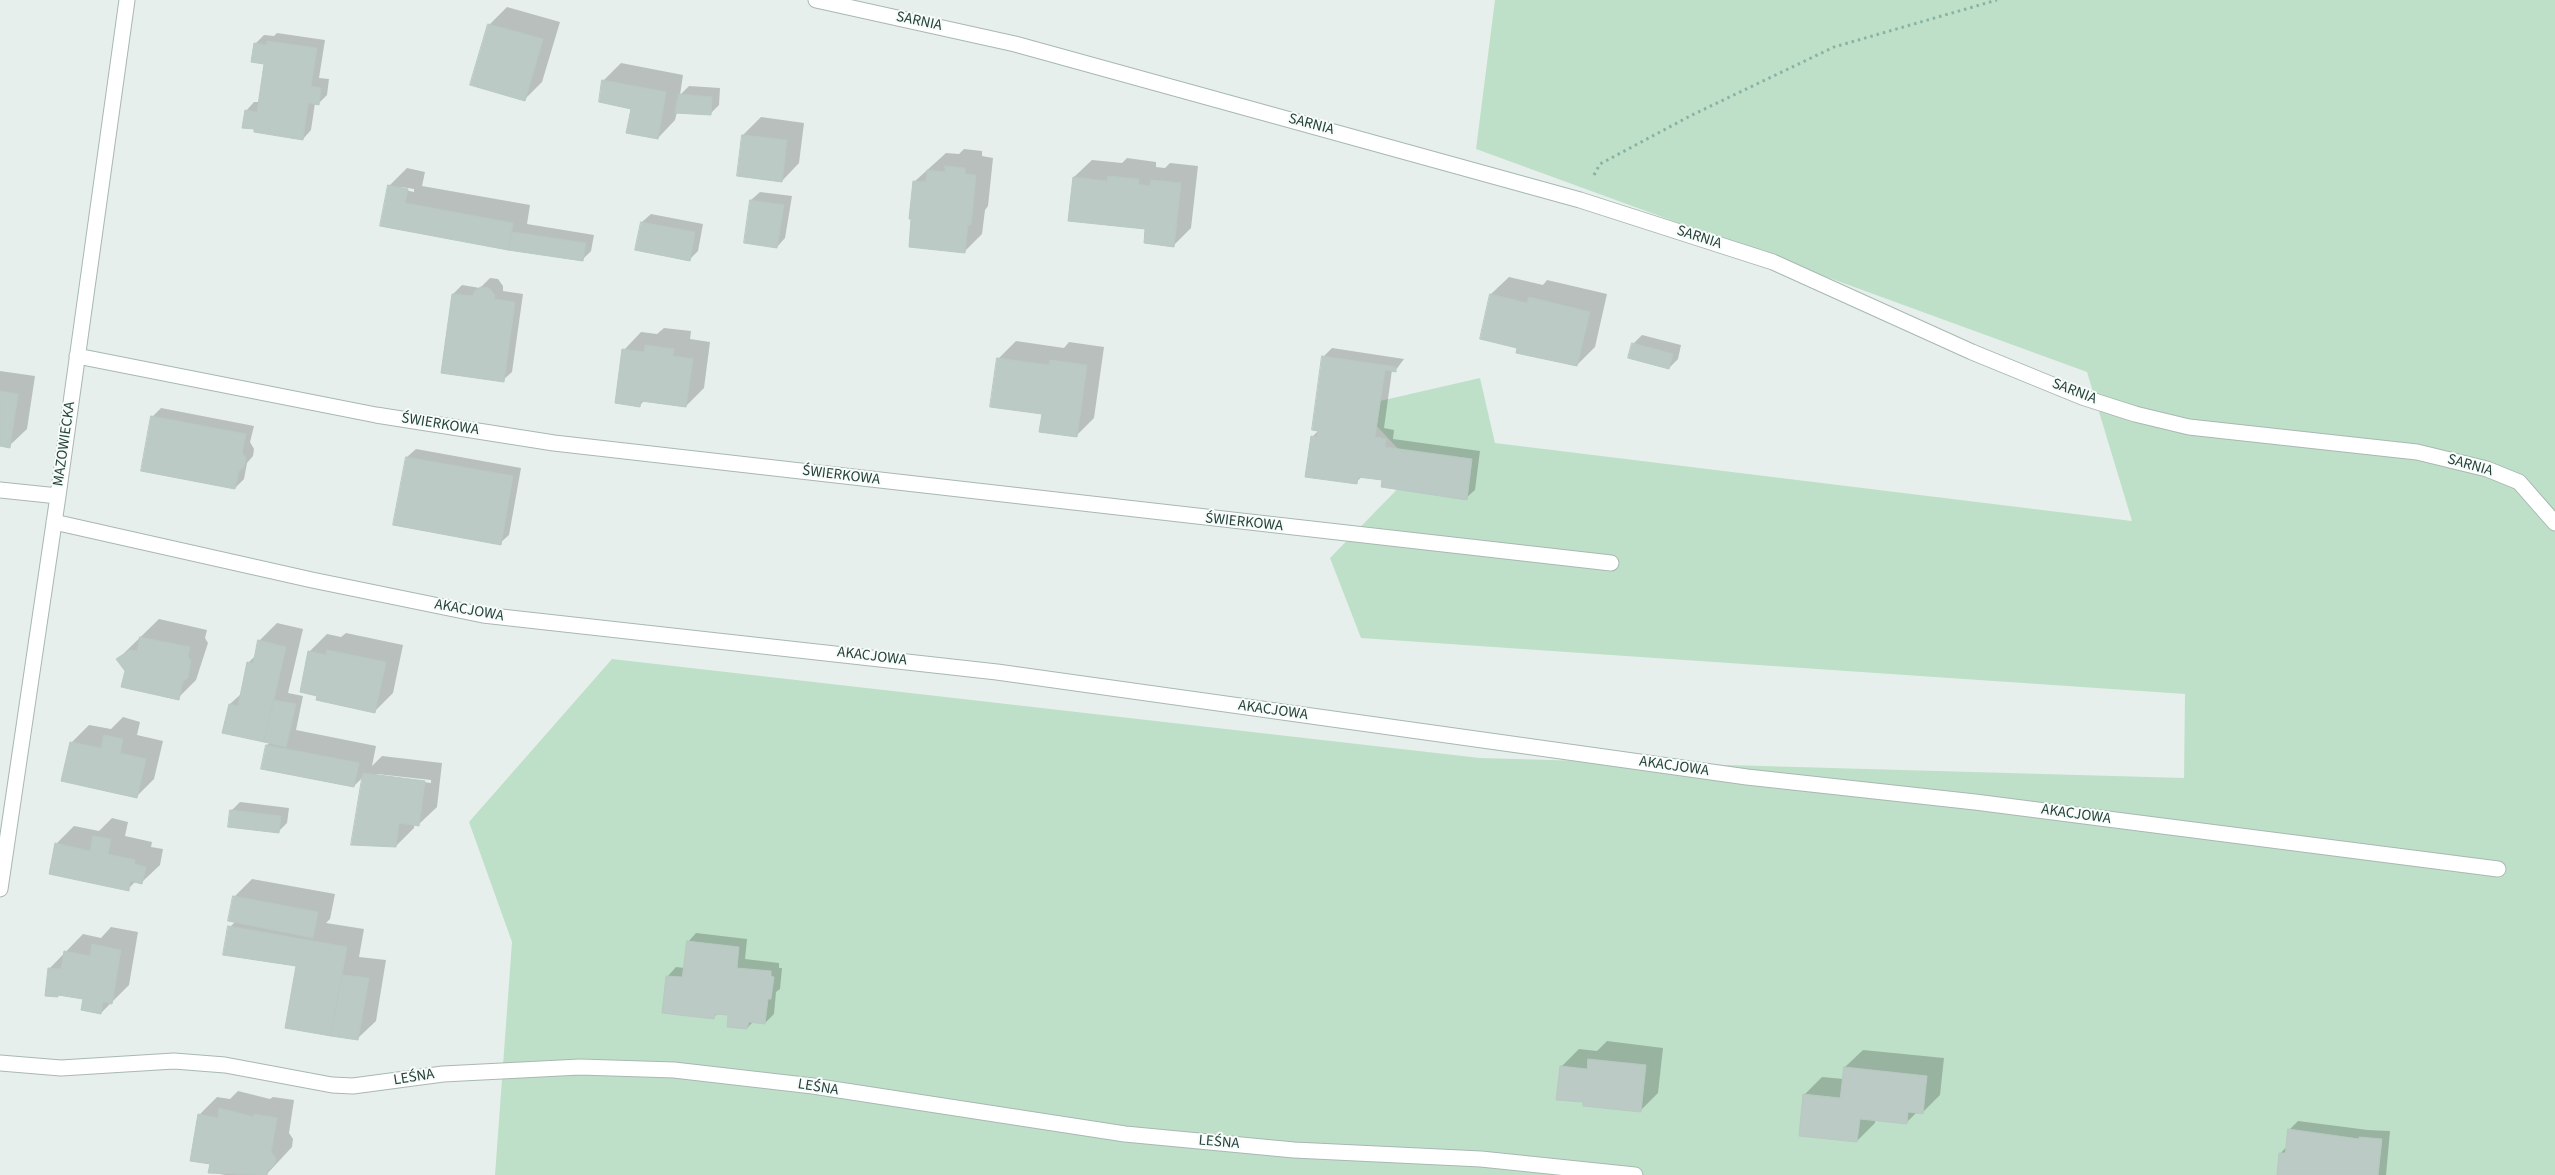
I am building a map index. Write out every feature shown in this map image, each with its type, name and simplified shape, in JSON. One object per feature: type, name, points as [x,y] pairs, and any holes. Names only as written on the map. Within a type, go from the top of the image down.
[{"type":"street","name":"MAZOWIECKA","points":[[0,888],[58,496],[127,0]]},
{"type":"street","name":"SARNIA","points":[[816,0],[1015,44],[1580,200],[1773,262],[1972,352],[2082,397],[2135,414],[2189,427],[2418,452],[2469,465],[2518,482],[2555,523]]},
{"type":"street","name":"ŚWIERKOWA","points":[[77,356],[376,415],[554,443],[1611,563]]},
{"type":"street","points":[[0,490],[58,496]]},
{"type":"street","name":"AKACJOWA","points":[[54,522],[312,580],[483,615],[997,672],[1747,777],[1975,802],[2498,869]]},
{"type":"street","name":"LEŚNA","points":[[0,1063],[61,1068],[174,1061],[225,1065],[332,1085],[354,1086],[442,1074],[580,1068],[674,1070],[813,1086],[1125,1134],[1294,1150],[1481,1159],[1635,1175]]},
{"type":"path","points":[[1580,200],[1600,164],[1692,115],[1834,47],[1997,0]]},
{"type":"green space","points":[[1495,0],[2555,0],[2555,1175],[495,1175],[512,942],[469,822],[612,659],[1480,758],[2184,778],[2185,694],[1361,638],[1330,558],[1417,469],[1358,406],[1480,378],[1495,443],[2132,521],[2087,372],[1476,149]]},
{"type":"building","points":[[488,24],[543,39],[525,101],[470,85]]},
{"type":"building","points":[[267,41],[317,48],[311,86],[321,88],[319,105],[308,103],[303,140],[254,132],[254,129],[242,128],[245,110],[257,112],[264,64],[251,62],[254,43],[267,45]]},
{"type":"building","points":[[602,80],[666,92],[658,139],[626,133],[631,109],[599,102]]},
{"type":"building","points":[[679,94],[712,97],[711,115],[675,113]]},
{"type":"building","points":[[742,135],[787,140],[782,182],[737,176]]},
{"type":"building","points":[[945,166],[965,168],[965,174],[976,175],[971,225],[968,225],[965,253],[909,247],[911,219],[909,219],[913,181],[926,182],[927,170],[945,172]]},
{"type":"building","points":[[1108,176],[1139,179],[1138,184],[1150,186],[1151,180],[1181,183],[1174,247],[1144,243],[1145,229],[1068,221],[1073,177],[1107,181]]},
{"type":"building","points":[[388,185],[408,189],[405,203],[513,223],[508,250],[380,226]]},
{"type":"building","points":[[750,200],[784,205],[777,248],[744,243]]},
{"type":"building","points":[[641,222],[695,232],[690,261],[635,250]]},
{"type":"building","points":[[512,232],[586,243],[583,261],[508,250]]},
{"type":"building","points":[[481,287],[489,288],[495,295],[494,299],[515,302],[504,382],[441,373],[452,294],[473,296],[474,292]]},
{"type":"building","points":[[1490,294],[1527,303],[1529,297],[1590,312],[1577,366],[1516,353],[1517,348],[1480,339]]},
{"type":"building","points":[[1632,343],[1673,354],[1669,369],[1628,358]]},
{"type":"building","points":[[645,345],[674,349],[673,356],[693,359],[686,407],[641,401],[640,407],[615,403],[622,349],[644,352]]},
{"type":"building","points":[[1322,356],[1396,367],[1396,372],[1385,370],[1375,437],[1386,439],[1385,447],[1472,459],[1467,500],[1381,487],[1382,480],[1358,477],[1357,484],[1305,477],[1311,436],[1317,437],[1318,431],[1312,430]]},
{"type":"building","points":[[997,358],[1049,365],[1050,360],[1087,365],[1077,437],[1039,432],[1042,414],[990,407]]},
{"type":"building","points":[[0,391],[18,394],[10,448],[0,446]]},
{"type":"building","points":[[151,416],[246,434],[242,452],[246,458],[244,467],[239,471],[235,489],[141,471]]},
{"type":"building","points":[[406,457],[513,476],[501,545],[393,525]]},
{"type":"building","points":[[140,637],[190,647],[188,656],[191,661],[188,678],[183,681],[179,700],[121,687],[125,671],[116,659],[130,650],[137,651]]},
{"type":"building","points":[[258,640],[286,647],[264,742],[222,733],[229,704],[238,706],[247,662],[253,663]]},
{"type":"building","points":[[327,650],[386,662],[375,713],[316,700],[317,696],[300,692],[308,651],[326,655]]},
{"type":"building","points":[[274,700],[296,704],[286,747],[264,742]]},
{"type":"building","points":[[104,735],[123,739],[120,753],[146,759],[137,798],[61,781],[70,742],[101,748]]},
{"type":"building","points":[[266,745],[359,763],[354,787],[261,769]]},
{"type":"building","points":[[363,773],[425,781],[419,826],[399,823],[396,847],[351,845]]},
{"type":"building","points":[[230,810],[281,816],[279,833],[228,827]]},
{"type":"building","points":[[93,836],[111,839],[108,854],[135,860],[134,864],[146,867],[142,884],[130,881],[129,891],[49,874],[55,843],[90,851]]},
{"type":"building","points":[[233,896],[318,912],[313,938],[228,921]]},
{"type":"building","points":[[228,926],[347,947],[331,1036],[285,1028],[296,966],[223,955]]},
{"type":"building","points":[[687,941],[739,947],[737,968],[771,971],[771,976],[774,977],[771,999],[768,999],[765,1024],[749,1022],[747,1029],[727,1027],[728,1015],[715,1014],[714,1019],[662,1013],[666,976],[682,977]]},
{"type":"building","points":[[92,944],[121,950],[112,1004],[103,1002],[101,1014],[81,1010],[83,999],[58,995],[58,997],[45,996],[48,968],[61,969],[64,951],[90,956]]},
{"type":"building","points":[[342,975],[369,978],[358,1040],[331,1036]]},
{"type":"building","points":[[1588,1059],[1646,1065],[1641,1112],[1583,1106],[1583,1102],[1556,1100],[1560,1066],[1587,1069]]},
{"type":"building","points":[[1844,1067],[1927,1076],[1923,1114],[1908,1112],[1907,1124],[1860,1119],[1857,1142],[1799,1136],[1803,1094],[1840,1098]]},
{"type":"building","points":[[219,1108],[254,1117],[254,1114],[277,1118],[271,1152],[276,1158],[274,1166],[268,1170],[267,1175],[208,1173],[210,1164],[190,1161],[198,1114],[218,1118]]},
{"type":"building","points":[[2288,1129],[2359,1139],[2359,1137],[2382,1139],[2378,1175],[2277,1175],[2279,1153],[2285,1153]]}]
